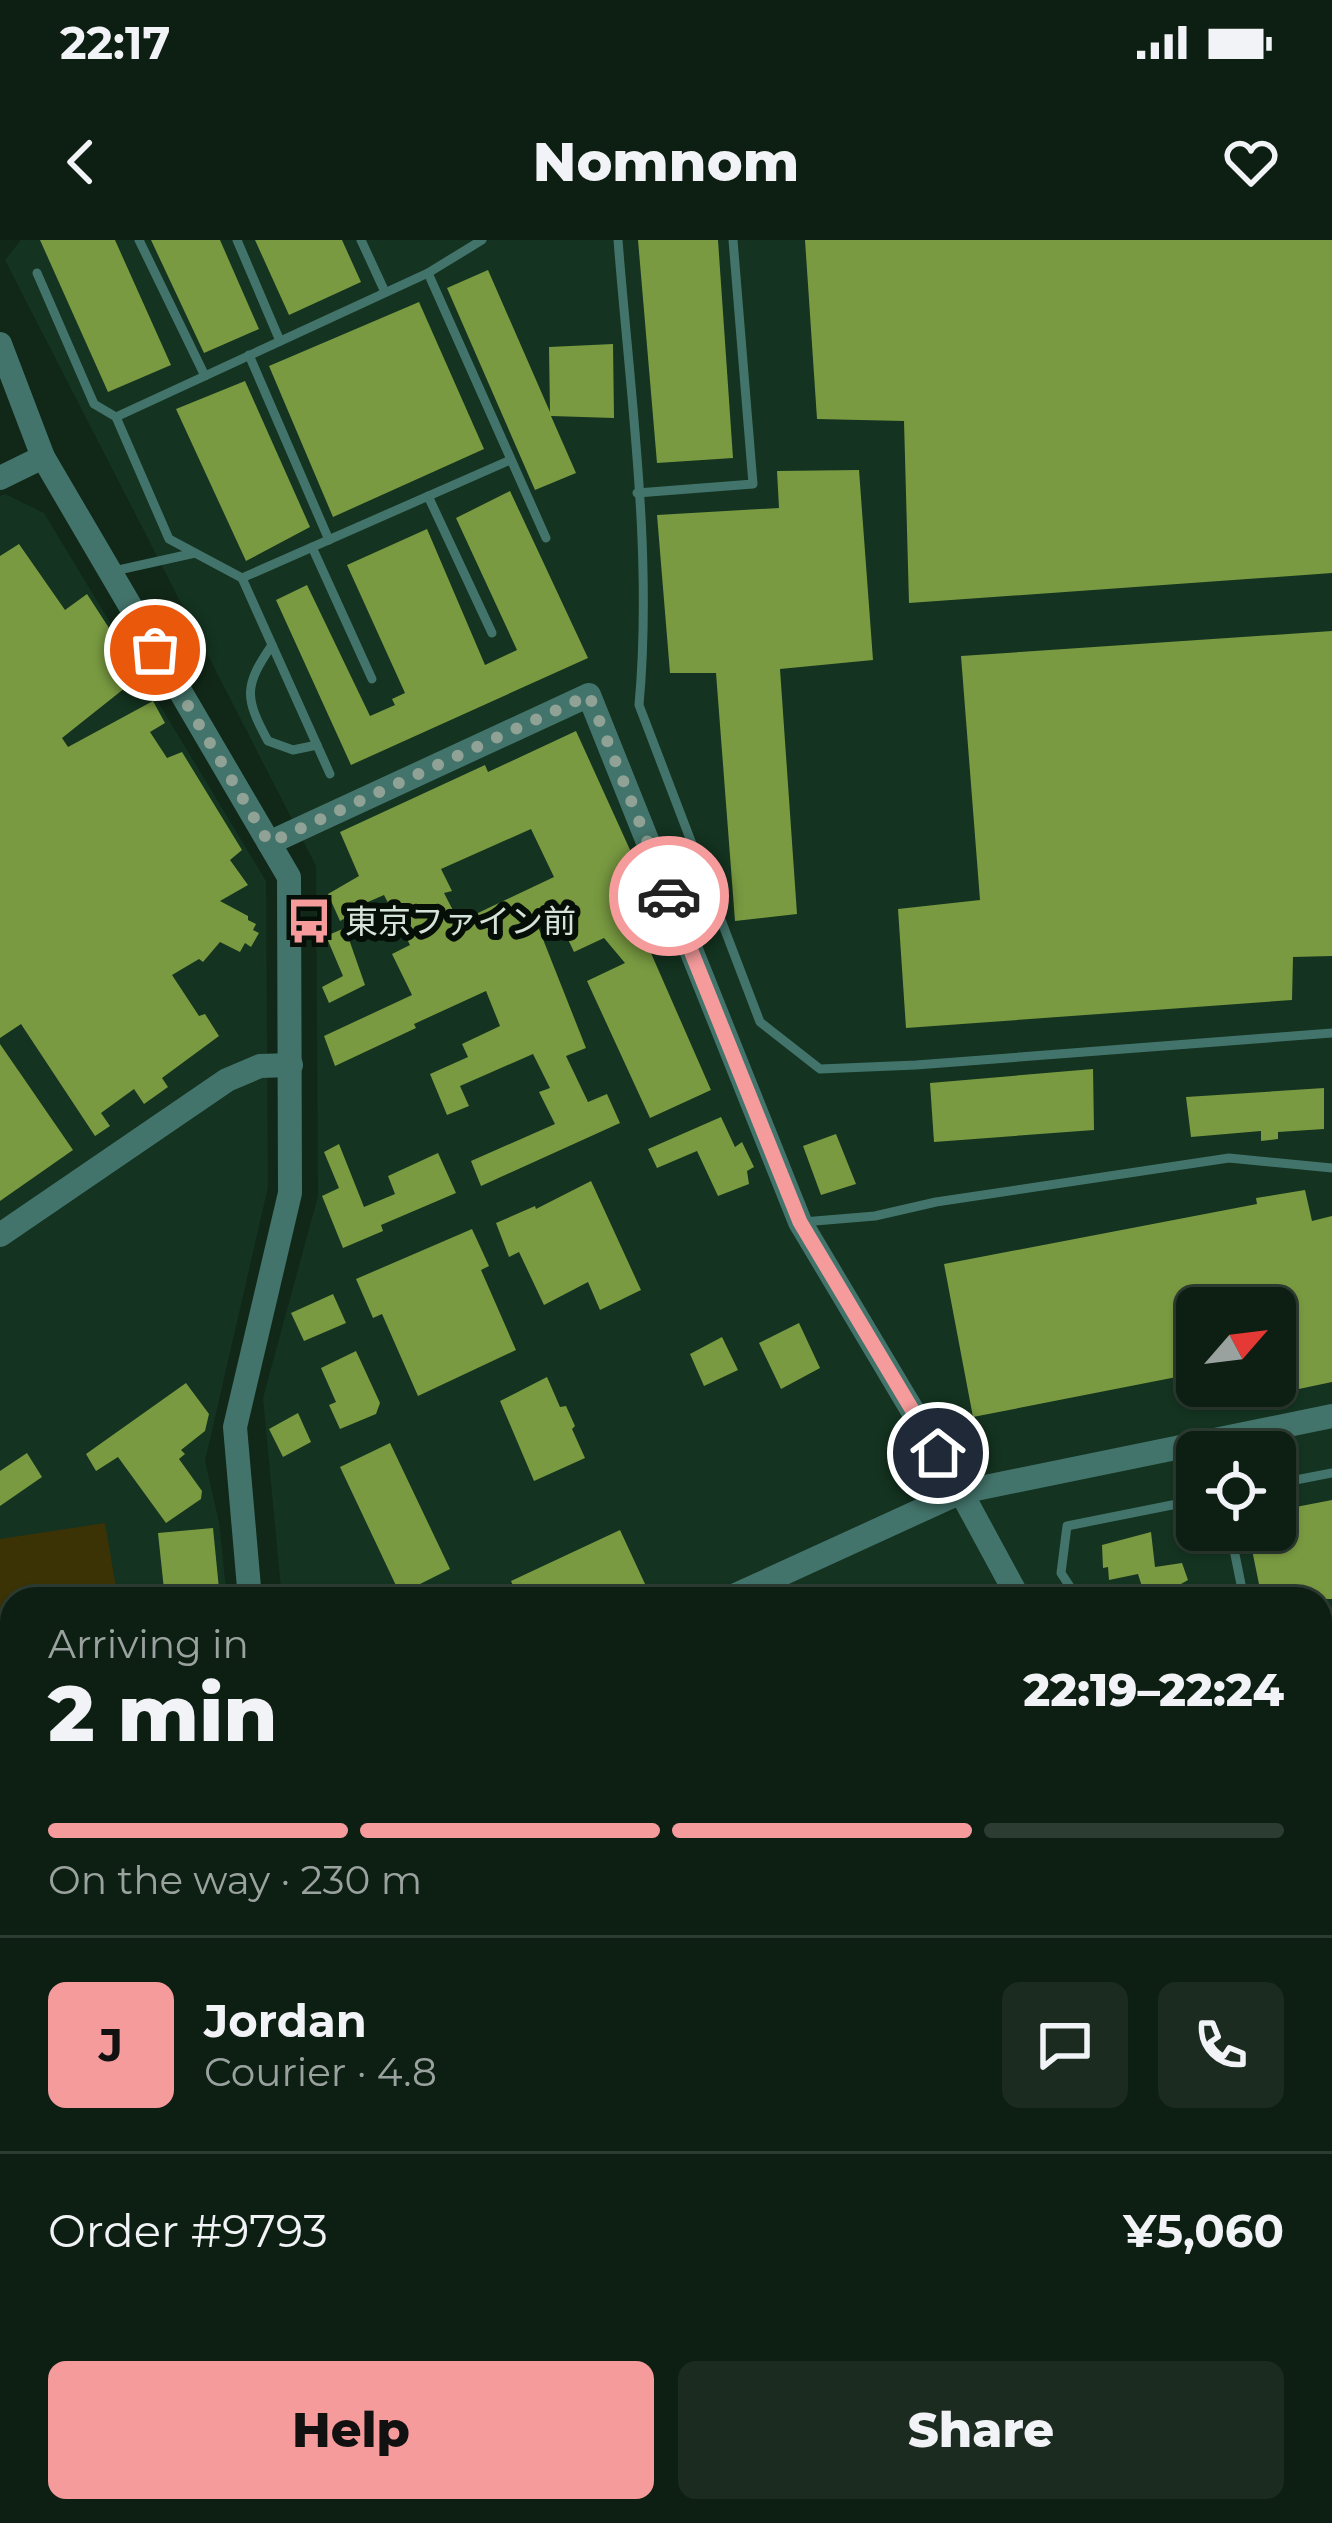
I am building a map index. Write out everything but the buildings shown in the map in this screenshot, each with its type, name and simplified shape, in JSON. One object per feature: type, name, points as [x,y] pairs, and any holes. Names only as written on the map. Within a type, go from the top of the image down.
[{"type":"street","points":[[0,344],[43,457],[289,877],[290,1193],[235,1426],[249,1587]]},
{"type":"street","points":[[0,478],[43,457]]},
{"type":"street","points":[[269,843],[589,695],[800,1222],[1012,1587]]},
{"type":"street","points":[[0,1235],[227,1080],[260,1066],[290,1065]]},
{"type":"street","points":[[753,1587],[961,1492],[1332,1416]]},
{"type":"lane","points":[[139,240],[205,376]]},
{"type":"lane","points":[[237,240],[280,341]]},
{"type":"lane","points":[[361,240],[385,292]]},
{"type":"lane","points":[[116,417],[428,273],[482,240]]},
{"type":"lane","points":[[618,240],[637,493],[644,652],[639,706],[760,1022],[820,1069],[916,1066],[1332,1033]]},
{"type":"lane","points":[[637,493],[753,484],[733,240]]},
{"type":"lane","points":[[37,273],[94,404],[116,417],[169,539],[242,578],[330,774]]},
{"type":"lane","points":[[428,273],[546,538]]},
{"type":"lane","points":[[250,355],[328,540]]},
{"type":"lane","points":[[242,578],[508,461]]},
{"type":"lane","points":[[428,496],[491,633]]},
{"type":"lane","points":[[312,547],[373,679]]},
{"type":"lane","points":[[109,572],[195,553]]},
{"type":"lane","points":[[272,645],[250,677],[250,708],[268,741],[293,749],[317,745]]},
{"type":"lane","points":[[800,1222],[874,1216],[936,1202],[1228,1158],[1332,1168]]},
{"type":"lane","points":[[1296,1480],[1332,1473]]},
{"type":"lane","points":[[1070,1587],[1061,1573],[1067,1526],[1176,1504]]},
{"type":"lane","points":[[1234,1551],[1242,1587]]},
{"type":"shaded area","points":[[21,240],[1332,240],[1332,1587],[281,1587],[263,1398],[318,1196],[316,866],[5,260]]},
{"type":"shaded area","points":[[5,494],[44,513],[266,881],[268,1187],[205,1461],[219,1522],[226,1587],[0,1587],[0,496]]},
{"type":"shaded area","points":[[105,1523],[116,1587],[0,1587],[0,1539]]},
{"type":"way so far","points":[[155,650],[269,843],[589,695],[669,896]]},
{"type":"place","name":"東京ファイン前","points":[[309,921]]},
{"type":"route","points":[[669,896],[800,1222],[938,1453]]}]
